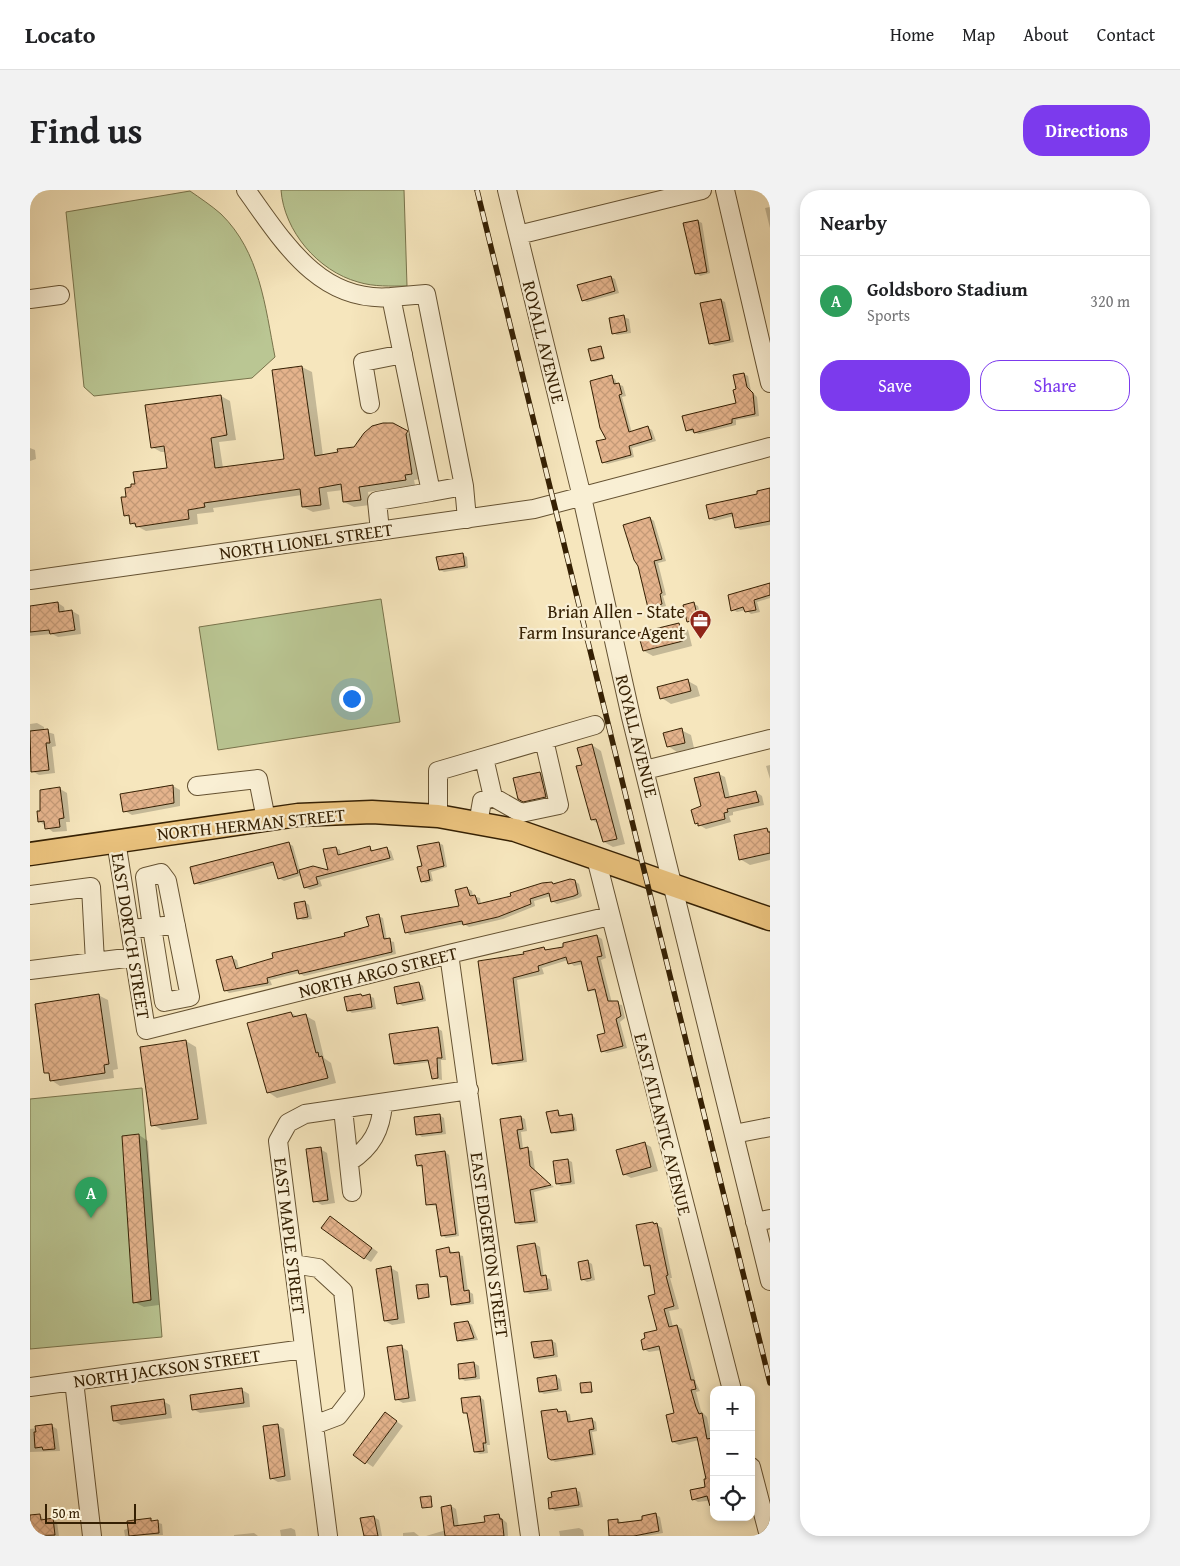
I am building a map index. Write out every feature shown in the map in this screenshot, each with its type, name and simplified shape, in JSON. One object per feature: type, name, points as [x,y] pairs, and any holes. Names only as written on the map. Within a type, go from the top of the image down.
[{"type":"main road","name":"NORTH HERMAN STREET","points":[[30,854],[298,815],[372,812],[438,816],[515,830],[770,919]]},
{"type":"street","points":[[246,190],[272,229],[300,260],[326,283],[352,295],[373,298],[426,294],[464,486],[467,519]]},
{"type":"street","name":"ROYALL AVENUE","points":[[507,190],[734,1134],[763,1221],[770,1281]]},
{"type":"street","points":[[518,235],[702,190]]},
{"type":"street","points":[[725,190],[770,383]]},
{"type":"street","points":[[30,299],[60,295]]},
{"type":"street","points":[[391,297],[431,492]]},
{"type":"street","points":[[370,404],[363,362],[403,354]]},
{"type":"street","name":"NORTH LIONEL STREET","points":[[30,580],[534,509],[770,448]]},
{"type":"street","points":[[380,531],[377,501],[464,486]]},
{"type":"street","points":[[438,816],[438,771],[595,725]]},
{"type":"street","points":[[645,770],[770,739]]},
{"type":"street","points":[[484,758],[493,797],[521,813],[559,805],[544,740]]},
{"type":"street","points":[[197,786],[258,779],[266,820]]},
{"type":"street","points":[[478,824],[482,801],[493,797]]},
{"type":"street","name":"EAST DORTCH STREET","points":[[116,841],[146,1030]]},
{"type":"street","name":"EAST ATLANTIC AVENUE","points":[[596,858],[731,1386]]},
{"type":"street","points":[[190,997],[164,1002],[145,877],[161,873],[167,881],[176,925],[190,997],[194,1018]]},
{"type":"street","points":[[30,895],[91,887],[95,962]]},
{"type":"street","name":"NORTH ARGO STREET","points":[[146,1030],[449,954],[610,916]]},
{"type":"street","points":[[130,929],[176,925]]},
{"type":"street","name":"EAST EDGERTON STREET","points":[[449,954],[470,1090],[530,1536]]},
{"type":"street","points":[[30,970],[134,957]]},
{"type":"street","name":"EAST MAPLE STREET","points":[[328,1536],[278,1141],[288,1123],[305,1114],[470,1090]]},
{"type":"street","points":[[349,1162],[363,1153],[376,1136],[382,1121],[383,1103]]},
{"type":"street","points":[[343,1109],[352,1192]]},
{"type":"street","points":[[734,1134],[770,1126]]},
{"type":"street","points":[[293,1264],[318,1268],[343,1291],[355,1394],[338,1416],[314,1425]]},
{"type":"street","name":"NORTH JACKSON STREET","points":[[30,1387],[304,1349]]},
{"type":"street","points":[[74,1381],[92,1536]]},
{"type":"street","points":[[753,1476],[769,1536]]},
{"type":"green space","points":[[281,190],[404,190],[407,286],[364,284],[343,277],[330,269],[317,259],[296,234],[289,220]]},
{"type":"green space","points":[[190,191],[221,214],[234,229],[253,262],[264,299],[275,357],[252,378],[94,396],[84,387],[66,212]]},
{"type":"green space","points":[[381,599],[400,722],[218,750],[199,627]]},
{"type":"green space","points":[[142,1088],[162,1337],[30,1349],[30,1099]]},
{"type":"building","points":[[698,220],[707,272],[695,274],[683,223]]},
{"type":"building","points":[[611,276],[615,291],[582,301],[577,285]]},
{"type":"building","points":[[721,299],[730,340],[709,344],[700,303]]},
{"type":"building","points":[[624,315],[627,331],[612,334],[609,318]]},
{"type":"building","points":[[601,346],[604,358],[591,361],[588,349]]},
{"type":"building","points":[[302,366],[315,456],[338,452],[337,449],[354,447],[364,433],[372,426],[393,423],[408,431],[406,434],[412,474],[405,475],[406,480],[359,487],[361,500],[343,502],[341,484],[319,488],[321,505],[302,507],[300,489],[204,503],[205,507],[188,510],[189,519],[136,527],[135,523],[130,524],[129,515],[124,516],[121,497],[126,497],[125,488],[135,484],[133,472],[167,468],[164,446],[151,448],[145,405],[221,395],[227,435],[211,438],[215,468],[284,459],[272,370]]},
{"type":"building","points":[[744,373],[747,387],[753,393],[755,414],[732,419],[732,423],[694,433],[693,429],[686,431],[682,416],[736,403],[733,390],[736,389],[733,375]]},
{"type":"building","points":[[612,375],[614,384],[619,383],[622,394],[619,395],[629,432],[648,426],[652,439],[629,446],[631,455],[602,463],[596,441],[606,439],[600,428],[590,381]]},
{"type":"building","points":[[770,488],[770,521],[735,528],[732,513],[709,519],[706,505],[757,494],[757,491]]},
{"type":"building","points":[[650,517],[662,559],[654,561],[662,593],[660,594],[662,604],[648,608],[638,566],[634,560],[623,525]]},
{"type":"building","points":[[463,553],[465,566],[439,570],[436,557]]},
{"type":"building","points":[[770,583],[770,595],[754,600],[756,610],[745,612],[743,607],[731,611],[728,595]]},
{"type":"building","points":[[58,602],[59,612],[72,610],[75,630],[50,634],[49,630],[30,632],[30,606]]},
{"type":"building","points":[[694,602],[698,619],[687,622],[683,605]]},
{"type":"building","points":[[679,623],[683,641],[643,651],[638,633]]},
{"type":"building","points":[[688,679],[691,691],[660,699],[657,687]]},
{"type":"building","points":[[682,728],[685,743],[667,747],[663,733]]},
{"type":"building","points":[[48,729],[50,743],[46,743],[49,770],[31,772],[30,731]]},
{"type":"building","points":[[592,744],[617,839],[603,842],[596,819],[591,820],[576,766],[582,765],[577,748]]},
{"type":"building","points":[[540,772],[546,797],[523,802],[518,799],[513,778]]},
{"type":"building","points":[[719,772],[725,798],[756,791],[759,802],[727,809],[728,812],[724,813],[725,819],[698,826],[698,823],[695,824],[691,810],[701,806],[694,778]]},
{"type":"building","points":[[173,785],[174,803],[123,812],[120,794]]},
{"type":"building","points":[[60,787],[64,818],[59,819],[60,827],[45,829],[44,821],[38,822],[37,811],[40,811],[40,790]]},
{"type":"building","points":[[767,828],[768,832],[770,832],[770,853],[739,860],[734,835]]},
{"type":"building","points":[[289,842],[298,873],[278,879],[273,862],[194,884],[190,867]]},
{"type":"building","points":[[439,842],[444,866],[428,870],[430,880],[421,882],[417,867],[422,866],[417,846]]},
{"type":"building","points":[[370,846],[371,851],[387,847],[390,858],[316,877],[318,884],[304,888],[299,870],[313,866],[328,870],[323,849],[336,847],[338,855]]},
{"type":"building","points":[[570,879],[575,880],[578,894],[574,896],[551,902],[549,893],[530,899],[531,904],[498,917],[463,925],[462,921],[405,933],[401,916],[459,906],[455,890],[467,887],[470,896],[475,895],[478,904],[511,896],[510,893],[542,883],[552,882],[553,884]]},
{"type":"building","points":[[305,901],[308,917],[297,919],[294,903]]},
{"type":"building","points":[[379,914],[384,939],[390,938],[392,952],[299,974],[298,970],[267,978],[268,983],[224,991],[216,960],[232,956],[236,969],[273,958],[272,953],[345,936],[344,933],[369,926],[366,917]]},
{"type":"building","points":[[597,935],[602,956],[597,957],[608,1001],[618,1001],[621,1016],[616,1019],[623,1046],[601,1052],[597,1035],[605,1033],[595,989],[588,991],[581,961],[568,964],[566,957],[538,966],[539,971],[513,978],[523,1060],[492,1064],[478,961],[524,954],[523,952],[544,947],[545,950],[563,947],[563,943]]},
{"type":"building","points":[[419,982],[423,999],[397,1004],[394,987]]},
{"type":"building","points":[[99,994],[109,1064],[104,1065],[105,1073],[50,1081],[49,1073],[44,1073],[35,1004]]},
{"type":"building","points":[[361,994],[362,996],[370,994],[372,1007],[347,1011],[344,997]]},
{"type":"building","points":[[291,1012],[293,1017],[306,1014],[316,1053],[318,1052],[319,1057],[322,1056],[328,1078],[267,1093],[247,1023]]},
{"type":"building","points":[[438,1027],[442,1058],[437,1058],[438,1078],[432,1079],[428,1060],[394,1064],[389,1034]]},
{"type":"building","points":[[186,1040],[198,1119],[151,1126],[140,1047]]},
{"type":"building","points":[[558,1110],[559,1116],[572,1114],[574,1130],[551,1133],[546,1112]]},
{"type":"building","points":[[440,1114],[442,1132],[416,1135],[414,1117]]},
{"type":"building","points":[[521,1116],[523,1129],[517,1130],[520,1149],[528,1147],[530,1166],[551,1185],[530,1190],[535,1221],[515,1223],[500,1119]]},
{"type":"building","points":[[139,1134],[151,1300],[133,1303],[122,1136]]},
{"type":"building","points":[[645,1142],[651,1167],[623,1175],[616,1150]]},
{"type":"building","points":[[321,1147],[328,1200],[313,1202],[306,1149]]},
{"type":"building","points":[[445,1151],[456,1234],[441,1236],[436,1204],[426,1205],[422,1165],[417,1166],[415,1155]]},
{"type":"building","points":[[568,1159],[571,1182],[556,1184],[553,1161]]},
{"type":"building","points":[[330,1216],[372,1248],[364,1259],[321,1228]]},
{"type":"building","points":[[657,1223],[668,1275],[666,1276],[674,1306],[664,1309],[669,1327],[677,1325],[691,1380],[694,1380],[696,1389],[691,1390],[699,1414],[702,1413],[707,1439],[710,1438],[710,1506],[707,1496],[692,1500],[690,1490],[705,1487],[704,1479],[706,1479],[697,1437],[672,1442],[666,1415],[674,1413],[659,1346],[643,1350],[641,1340],[645,1338],[644,1333],[657,1330],[648,1296],[655,1294],[650,1265],[644,1266],[636,1225]]},
{"type":"building","points":[[535,1243],[541,1276],[546,1275],[548,1289],[524,1292],[517,1246]]},
{"type":"building","points":[[449,1247],[450,1253],[459,1252],[464,1291],[469,1290],[470,1302],[451,1305],[447,1276],[440,1277],[436,1250]]},
{"type":"building","points":[[588,1260],[591,1278],[581,1280],[578,1262]]},
{"type":"building","points":[[391,1266],[398,1319],[384,1321],[376,1269]]},
{"type":"building","points":[[428,1284],[429,1297],[418,1299],[416,1285]]},
{"type":"building","points":[[468,1321],[474,1338],[457,1341],[454,1323]]},
{"type":"building","points":[[552,1340],[554,1355],[534,1358],[531,1342]]},
{"type":"building","points":[[402,1345],[409,1398],[395,1400],[387,1347]]},
{"type":"building","points":[[474,1362],[476,1377],[459,1379],[458,1364]]},
{"type":"building","points":[[556,1375],[558,1389],[539,1392],[537,1378]]},
{"type":"building","points":[[591,1382],[592,1392],[581,1393],[580,1383]]},
{"type":"building","points":[[242,1388],[244,1403],[192,1410],[190,1395]]},
{"type":"building","points":[[480,1396],[486,1443],[483,1443],[484,1451],[474,1452],[467,1413],[463,1413],[461,1398]]},
{"type":"building","points":[[164,1399],[166,1414],[113,1421],[111,1406]]},
{"type":"building","points":[[557,1409],[558,1412],[566,1411],[568,1422],[592,1418],[594,1429],[589,1430],[593,1454],[551,1460],[548,1458],[541,1411]]},
{"type":"building","points":[[385,1412],[397,1421],[365,1464],[353,1455]]},
{"type":"building","points":[[52,1424],[55,1449],[43,1450],[42,1447],[35,1448],[35,1426]]},
{"type":"building","points":[[278,1424],[285,1476],[270,1479],[263,1426]]},
{"type":"building","points":[[576,1488],[579,1505],[549,1509],[548,1498],[552,1497],[551,1492]]},
{"type":"building","points":[[431,1496],[432,1507],[422,1508],[420,1497]]},
{"type":"building","points":[[451,1505],[454,1526],[485,1522],[484,1516],[499,1514],[500,1519],[502,1519],[504,1536],[445,1536],[441,1507]]},
{"type":"building","points":[[656,1513],[659,1531],[634,1536],[609,1536],[608,1520],[618,1519],[618,1523],[642,1520],[642,1516]]},
{"type":"building","points":[[40,1514],[41,1520],[53,1518],[55,1535],[30,1536],[30,1515]]},
{"type":"building","points":[[374,1516],[378,1536],[364,1536],[360,1518]]},
{"type":"building","points":[[151,1518],[151,1521],[158,1520],[159,1533],[129,1536],[127,1521]]},
{"type":"railway","points":[[477,190],[770,1383]]},
{"type":"place","name":"Brian Allen - State Farm Insurance Agent","points":[[701,640]]},
{"type":"place","name":"Goldsboro Stadium","points":[[91,1218]]}]
